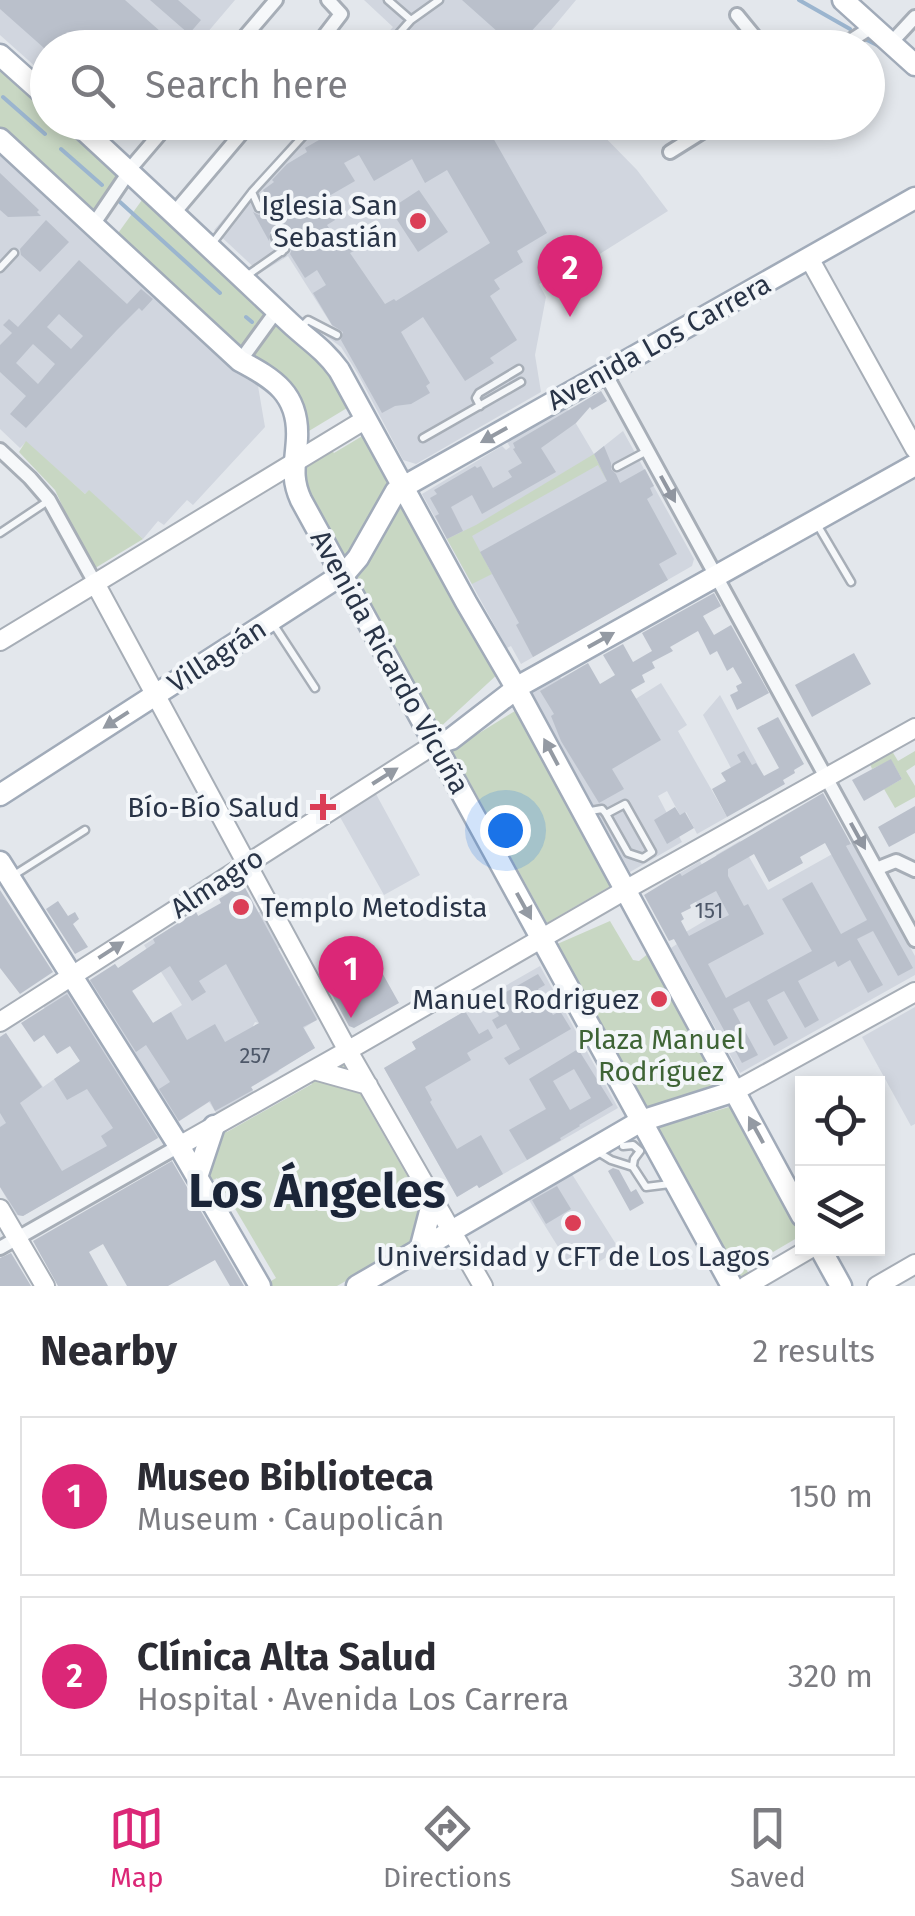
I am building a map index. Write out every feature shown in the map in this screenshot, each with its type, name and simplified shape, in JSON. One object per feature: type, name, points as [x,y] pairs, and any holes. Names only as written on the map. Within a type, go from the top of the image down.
[{"type":"main road","points":[[843,0],[876,30]]},
{"type":"main road","points":[[856,0],[883,30]]},
{"type":"main road","points":[[885,32],[915,65]]},
{"type":"main road","points":[[885,36],[915,56]]},
{"type":"main road","points":[[0,55],[30,82]]},
{"type":"main road","name":"Avenida Ricardo Vicuña","points":[[0,139],[240,361],[271,378],[285,392],[297,433],[297,491],[541,938],[635,1141],[668,1184],[732,1286]]},
{"type":"main road","points":[[94,140],[333,362],[511,679],[597,817],[616,852],[625,890],[795,1203]]},
{"type":"main road","name":"Avenida Los Carrera","points":[[403,486],[915,198]]},
{"type":"main road","name":"Almagro","points":[[435,744],[451,739],[511,679],[716,576],[915,464]]},
{"type":"main road","name":"Villagrán","points":[[2,793],[342,575],[355,563],[396,491],[403,486]]},
{"type":"main road","points":[[383,514],[400,506],[416,514],[424,526]]},
{"type":"main road","points":[[5,870],[179,1146],[260,1286]]},
{"type":"main road","points":[[357,1286],[603,1152],[635,1141],[735,1092]]},
{"type":"main road","points":[[197,1177],[214,1126]]},
{"type":"main road","points":[[420,1250],[433,1200]]},
{"type":"main road","points":[[824,1256],[841,1286]]},
{"type":"street","points":[[250,30],[276,0]]},
{"type":"street","points":[[328,0],[341,14],[329,30]]},
{"type":"street","points":[[738,15],[750,30]]},
{"type":"street","points":[[893,41],[915,16]]},
{"type":"street","points":[[867,30],[872,27]]},
{"type":"street","points":[[93,225],[155,140]]},
{"type":"street","points":[[174,213],[237,140]]},
{"type":"street","points":[[670,152],[689,140]]},
{"type":"street","points":[[808,258],[915,449]]},
{"type":"street","points":[[240,361],[283,315]]},
{"type":"street","points":[[605,373],[915,940]]},
{"type":"street","points":[[0,641],[366,419]]},
{"type":"street","points":[[0,450],[48,500],[348,1051],[483,1286]]},
{"type":"street","points":[[8,1244],[647,877],[915,728]]},
{"type":"street","name":"Almagro","points":[[0,1022],[435,744]]},
{"type":"street","points":[[876,869],[892,861],[915,870]]},
{"type":"street","points":[[735,1092],[915,992]]},
{"type":"street","points":[[314,1070],[368,1086]]},
{"type":"street","points":[[0,1209],[8,1244],[44,1286]]},
{"type":"street","points":[[746,1286],[797,1256]]},
{"type":"street","points":[[877,1286],[915,1264]]},
{"type":"lane","points":[[388,0],[411,20]]},
{"type":"lane","points":[[402,30],[440,0]]},
{"type":"lane","points":[[210,246],[300,140]]},
{"type":"lane","points":[[252,192],[259,208]]},
{"type":"lane","points":[[244,278],[284,250],[275,237]]},
{"type":"lane","points":[[0,268],[14,253]]},
{"type":"lane","points":[[283,315],[301,327],[308,320],[337,336]]},
{"type":"lane","points":[[480,406],[476,398],[479,393],[519,369]]},
{"type":"lane","points":[[423,438],[521,382]]},
{"type":"lane","points":[[617,467],[647,450]]},
{"type":"lane","points":[[0,534],[48,500]]},
{"type":"lane","points":[[815,520],[851,582]]},
{"type":"lane","points":[[271,621],[314,688]]},
{"type":"lane","points":[[597,817],[625,804],[652,852],[667,866]]},
{"type":"lane","points":[[5,870],[85,830]]},
{"type":"lane","points":[[616,852],[642,858]]},
{"type":"lane","points":[[642,858],[652,852]]},
{"type":"lane","points":[[642,858],[647,877]]},
{"type":"lane","points":[[633,1167],[635,1141]]},
{"type":"lane","points":[[603,1152],[611,1160],[633,1167],[650,1188],[668,1184]]},
{"type":"lane","points":[[652,1174],[668,1184]]},
{"type":"shaded area","points":[[0,0],[235,0],[209,30],[30,30],[30,62],[0,35]]},
{"type":"shaded area","points":[[364,0],[576,0],[551,30],[390,30],[393,27]]},
{"type":"shaded area","points":[[292,140],[608,140],[668,211],[560,279],[561,283],[553,288],[548,279],[539,284],[546,297],[535,355],[541,392],[416,464],[403,460],[341,347],[314,327],[305,326],[304,316],[309,316],[333,327],[288,256],[260,273],[214,230]]},
{"type":"shaded area","points":[[0,150],[258,386],[265,427],[193,505],[187,500],[164,525],[158,521],[143,539],[26,442],[20,448],[0,429]]},
{"type":"shaded area","points":[[565,405],[594,454],[623,431],[694,559],[692,566],[521,664],[511,646],[507,648],[422,494],[502,446],[506,450],[510,447],[507,442]]},
{"type":"shaded area","points":[[559,675],[573,698],[602,720],[661,683],[687,725],[678,731],[727,817],[697,834],[686,812],[680,815],[667,791],[658,796],[682,842],[630,872],[532,693]]},
{"type":"shaded area","points":[[720,695],[772,791],[750,804],[703,715]]},
{"type":"shaded area","points":[[376,794],[420,875],[384,895],[340,817]]},
{"type":"shaded area","points":[[740,841],[768,890],[852,843],[915,956],[915,975],[740,1073],[671,948],[677,944],[674,939],[706,920],[680,873],[700,861],[726,909],[741,901],[716,855]]},
{"type":"shaded area","points":[[261,911],[281,947],[254,962],[275,999],[301,985],[318,1019],[304,1028],[315,1048],[284,1066],[255,1022],[253,1026],[279,1071],[251,1087],[254,1093],[217,1114],[209,1102],[178,1122],[90,980],[115,964],[153,1023],[182,1005],[144,945],[196,912],[212,939]]},
{"type":"shaded area","points":[[540,966],[618,1108],[457,1197],[384,1068],[416,1049],[412,1042],[467,1013],[481,1004],[479,1001]]},
{"type":"shaded area","points":[[64,993],[74,996],[159,1137],[23,1216],[16,1215],[0,1187],[0,1037],[6,1033],[43,1087],[80,1061],[43,1006]]},
{"type":"shaded area","points":[[915,1007],[915,1124],[911,1126],[862,1037]]},
{"type":"shaded area","name":"Universidad y CFT de Los Lagos","points":[[570,1171],[619,1249],[594,1265],[587,1256],[570,1266],[527,1197]]},
{"type":"green space","points":[[0,57],[30,84],[30,140],[91,140],[125,171],[90,218],[0,134]]},
{"type":"green space","points":[[147,193],[309,342],[352,405],[299,437],[297,413],[116,236]]},
{"type":"green space","points":[[369,432],[399,487],[342,571],[297,465],[328,446],[334,453]]},
{"type":"green space","points":[[26,441],[143,539],[92,570],[55,490],[19,452]]},
{"type":"green space","points":[[594,454],[607,481],[598,465],[472,536],[492,574],[472,584],[447,539]]},
{"type":"green space","points":[[396,508],[406,509],[500,672],[436,731],[353,579]]},
{"type":"green space","points":[[523,706],[619,881],[547,923],[452,750]]},
{"type":"green space","points":[[892,751],[898,761],[915,751],[915,765],[906,771],[915,786],[915,797],[895,808],[884,789],[902,779],[891,760],[872,769],[870,764]]},
{"type":"green space","name":"Plaza Manuel Rodríguez","points":[[610,921],[633,960],[639,961],[649,953],[724,1081],[641,1110],[555,945]]},
{"type":"green space","points":[[347,1053],[371,1094],[363,1099],[421,1200],[429,1196],[449,1231],[404,1248],[337,1286],[263,1286],[276,1278],[217,1178],[204,1185],[181,1146],[221,1124],[227,1132],[312,1084],[308,1075]]},
{"type":"green space","points":[[736,1105],[795,1214],[795,1239],[746,1268],[750,1277],[737,1285],[650,1130]]},
{"type":"building","points":[[0,0],[125,0],[159,30],[30,30],[30,36],[0,9]]},
{"type":"building","points":[[150,0],[178,0],[201,20],[192,30],[184,30]]},
{"type":"building","points":[[462,0],[560,0],[532,30],[496,30]]},
{"type":"building","points":[[319,140],[494,140],[547,233],[517,251],[523,262],[494,280],[500,289],[490,296],[517,340],[490,358],[494,363],[465,381],[423,317],[401,332],[430,383],[426,386],[430,393],[382,413],[341,340],[343,332],[332,325],[313,293],[326,285],[317,270],[305,278],[290,254],[290,244],[277,230],[270,232],[269,241],[253,212],[259,215],[265,211],[269,201],[263,190],[287,164],[307,152],[305,148]],"holes":[[[359,155],[374,181],[412,159],[425,183],[447,170],[490,243],[385,304],[350,253],[354,251],[344,235],[337,240],[327,225],[335,220],[322,200],[355,181],[344,163]]]},
{"type":"building","points":[[0,173],[41,216],[8,217],[0,210]]},
{"type":"building","name":"Iglesia San Sebastián","points":[[419,190],[448,232],[418,252],[390,209]]},
{"type":"building","points":[[46,220],[69,242],[40,272],[21,255],[20,249]]},
{"type":"building","points":[[79,260],[127,304],[141,289],[153,299],[117,330],[26,428],[10,414],[26,396],[0,372],[0,345],[12,333],[3,325],[9,319],[18,327]],"holes":[[[59,314],[83,336],[71,349],[47,327]],[[33,344],[55,364],[38,384],[16,363]]]},
{"type":"building","points":[[601,391],[607,401],[592,410],[590,407],[576,423],[541,448],[556,472],[482,514],[472,495],[451,507],[463,531],[447,539],[430,498],[437,494],[434,490],[475,466],[481,466],[493,488],[512,477],[508,471],[522,463],[513,443]]},
{"type":"building","points":[[604,446],[620,483],[645,469],[654,486],[650,488],[653,495],[647,499],[677,554],[659,564],[668,580],[533,657],[480,552],[607,481],[594,454]]},
{"type":"building","points":[[714,593],[721,606],[703,616],[714,635],[731,625],[769,693],[737,710],[730,695],[742,683],[733,667],[727,671],[717,651],[710,655],[698,631],[670,647],[673,651],[652,662],[655,668],[642,675],[645,682],[631,690],[661,740],[612,769],[624,789],[599,803],[561,741],[551,716],[554,714],[540,691],[588,663],[600,684],[615,675],[603,655],[623,644],[633,662],[652,651],[642,633]]},
{"type":"building","points":[[854,653],[871,684],[812,717],[795,685]]},
{"type":"building","points":[[778,717],[804,764],[783,780],[785,784],[727,817],[712,789],[726,781],[721,773],[741,762],[737,755],[744,751],[764,776],[779,768],[757,728]]},
{"type":"building","points":[[891,759],[902,779],[864,801],[852,780]]},
{"type":"building","points":[[823,793],[851,844],[846,846],[913,968],[898,976],[873,931],[857,939],[883,985],[868,993],[850,960],[838,967],[835,961],[798,981],[819,1020],[805,1028],[784,991],[767,1000],[788,1038],[774,1046],[749,1001],[733,1009],[758,1055],[742,1063],[674,939],[669,941],[644,895]],"holes":[[[825,843],[867,920],[841,934],[812,882],[782,899],[812,951],[726,998],[708,964],[764,934],[748,904],[744,906],[728,869],[754,854],[769,882],[803,863],[800,857]],[[716,891],[729,915],[689,936],[681,913]]]},
{"type":"building","points":[[915,806],[915,833],[889,847],[878,827]]},
{"type":"building","points":[[675,807],[680,815],[685,812],[694,828],[667,844],[654,820]]},
{"type":"building","points":[[243,884],[317,1020],[303,1027],[315,1048],[215,1111],[210,1101],[179,1121],[159,1089],[170,1082],[146,1045],[136,1052],[90,980],[115,964],[118,968],[155,943],[153,939],[196,912],[198,916],[221,903],[219,899]],"holes":[[[226,964],[259,1023],[225,1042],[215,1024],[187,1040],[171,1012],[153,1023],[132,991],[170,966],[192,1001],[206,992],[199,981]]]},
{"type":"building","points":[[0,890],[53,972],[20,994],[0,968]]},
{"type":"building","points":[[58,901],[68,916],[75,912],[79,919],[73,924],[88,947],[75,954],[46,909]]},
{"type":"building","points":[[380,969],[399,1003],[354,1028],[349,1026],[330,991],[349,980],[356,992],[376,981],[372,973]]},
{"type":"building","points":[[538,974],[545,985],[538,989],[553,1015],[560,1011],[571,1029],[509,1065],[504,1058],[520,1049],[506,1024],[497,1029],[492,1020],[499,1016],[490,1001]]},
{"type":"building","points":[[67,994],[158,1138],[23,1216],[18,1215],[0,1187],[0,1127],[6,1123],[0,1113],[0,1037],[6,1033],[42,1087],[20,1103],[62,1171],[107,1146],[101,1136],[113,1128],[87,1089],[67,1100],[54,1079],[80,1061],[70,1046],[57,1054],[44,1035],[34,1042],[21,1023]]},
{"type":"building","points":[[465,1011],[479,1034],[488,1029],[493,1038],[467,1053],[471,1060],[425,1087],[457,1149],[481,1135],[503,1174],[457,1197],[384,1068],[416,1049],[412,1042]]},
{"type":"building","points":[[578,1049],[613,1105],[527,1160],[509,1130],[546,1109],[529,1079]],"holes":[[[574,1069],[591,1098],[570,1110],[553,1081]]]},
{"type":"building","points":[[172,1161],[244,1286],[230,1286],[215,1260],[168,1286],[127,1286],[103,1244],[89,1252],[108,1286],[58,1286],[33,1241]]},
{"type":"building","points":[[619,1170],[631,1192],[636,1189],[644,1203],[630,1211],[608,1171]]},
{"type":"building","points":[[557,1186],[571,1209],[546,1224],[532,1200]]},
{"type":"building","points":[[11,1253],[31,1286],[0,1286],[0,1258]]},
{"type":"waterway","points":[[799,0],[850,29]]},
{"type":"waterway","points":[[3,97],[30,121]]},
{"type":"waterway","points":[[61,149],[102,185]]},
{"type":"waterway","points":[[120,202],[220,293]]},
{"type":"waterway","points":[[246,317],[252,322]]},
{"type":"place","name":"Iglesia San Sebastián","points":[[418,221]]},
{"type":"place","name":"Clínica Alta Salud","points":[[570,317]]},
{"type":"place","name":"Bío-Bío Salud","points":[[323,807]]},
{"type":"place","name":"Templo Metodista","points":[[241,907]]},
{"type":"place","name":"Manuel Rodriguez","points":[[659,999]]},
{"type":"place","name":"Museo Biblioteca","points":[[351,1018]]},
{"type":"place","name":"Universidad y CFT de Los Lagos","points":[[573,1223]]},
{"type":"district","name":"Los Ángeles","points":[[317,1191]]}]
